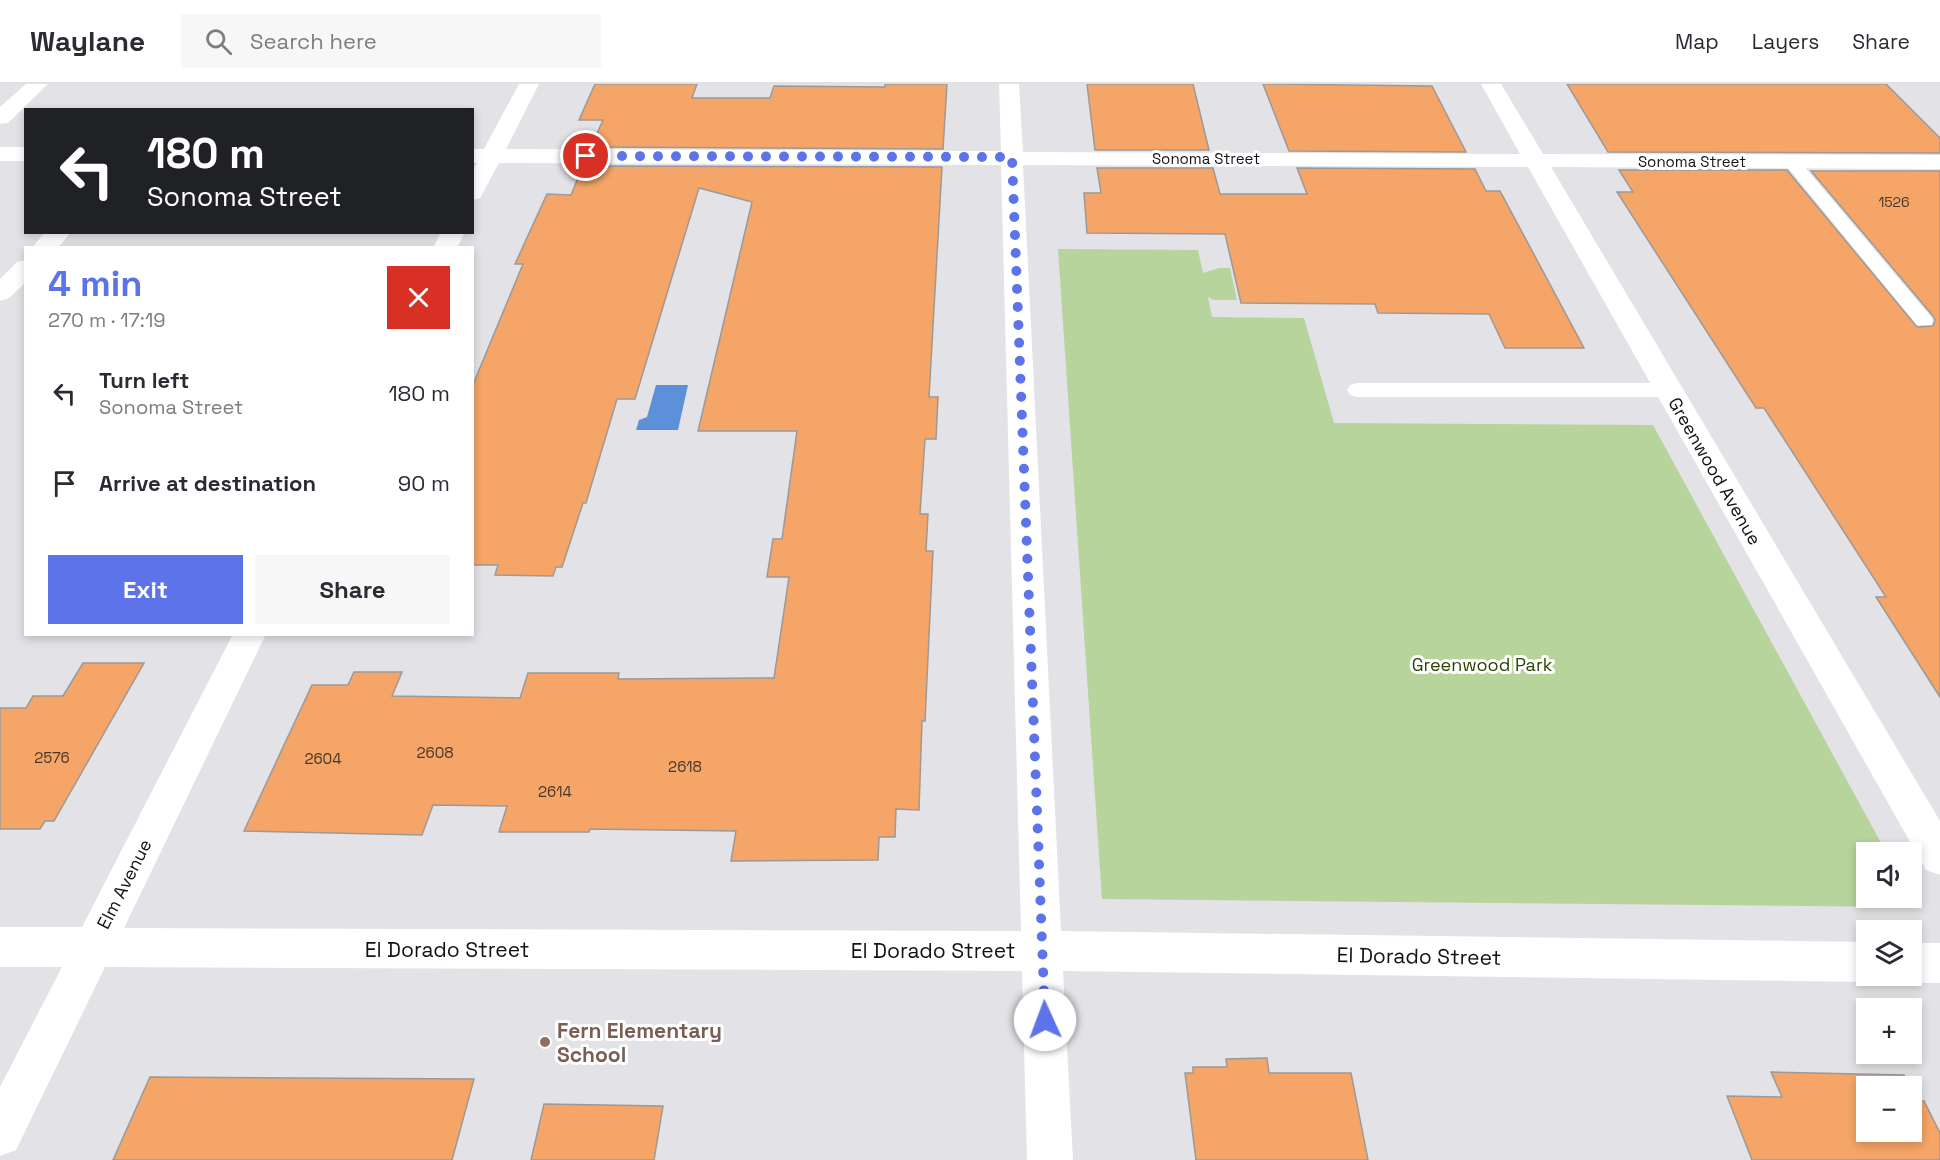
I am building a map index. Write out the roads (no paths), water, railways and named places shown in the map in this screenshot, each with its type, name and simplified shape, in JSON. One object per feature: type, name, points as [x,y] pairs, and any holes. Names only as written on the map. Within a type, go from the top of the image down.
[{"type":"street","points":[[0,118],[38,84]]},
{"type":"street","points":[[474,186],[482,156],[529,84]]},
{"type":"street","points":[[1009,84],[1050,1160]]},
{"type":"street","name":"Greenwood Avenue","points":[[1491,84],[1940,857]]},
{"type":"street","points":[[0,154],[24,154]]},
{"type":"street","name":"Sonoma Street","points":[[482,156],[1940,162]]},
{"type":"street","points":[[46,246],[56,234]]},
{"type":"street","points":[[0,293],[24,269]]},
{"type":"street","name":"Elm Avenue","points":[[0,1134],[249,636]]},
{"type":"street","name":"El Dorado Street","points":[[0,947],[1042,951],[1856,962]]},
{"type":"street","points":[[1922,963],[1940,963]]},
{"type":"lane","points":[[1791,161],[1924,321]]},
{"type":"lane","points":[[1358,390],[1668,390]]},
{"type":"water","points":[[656,385],[688,385],[678,430],[636,430],[639,420],[647,417]]},
{"type":"place","name":"Fern Elementary School","points":[[545,1042]]},
{"type":"park label","name":"Greenwood Park","points":[[1482,664]]}]
